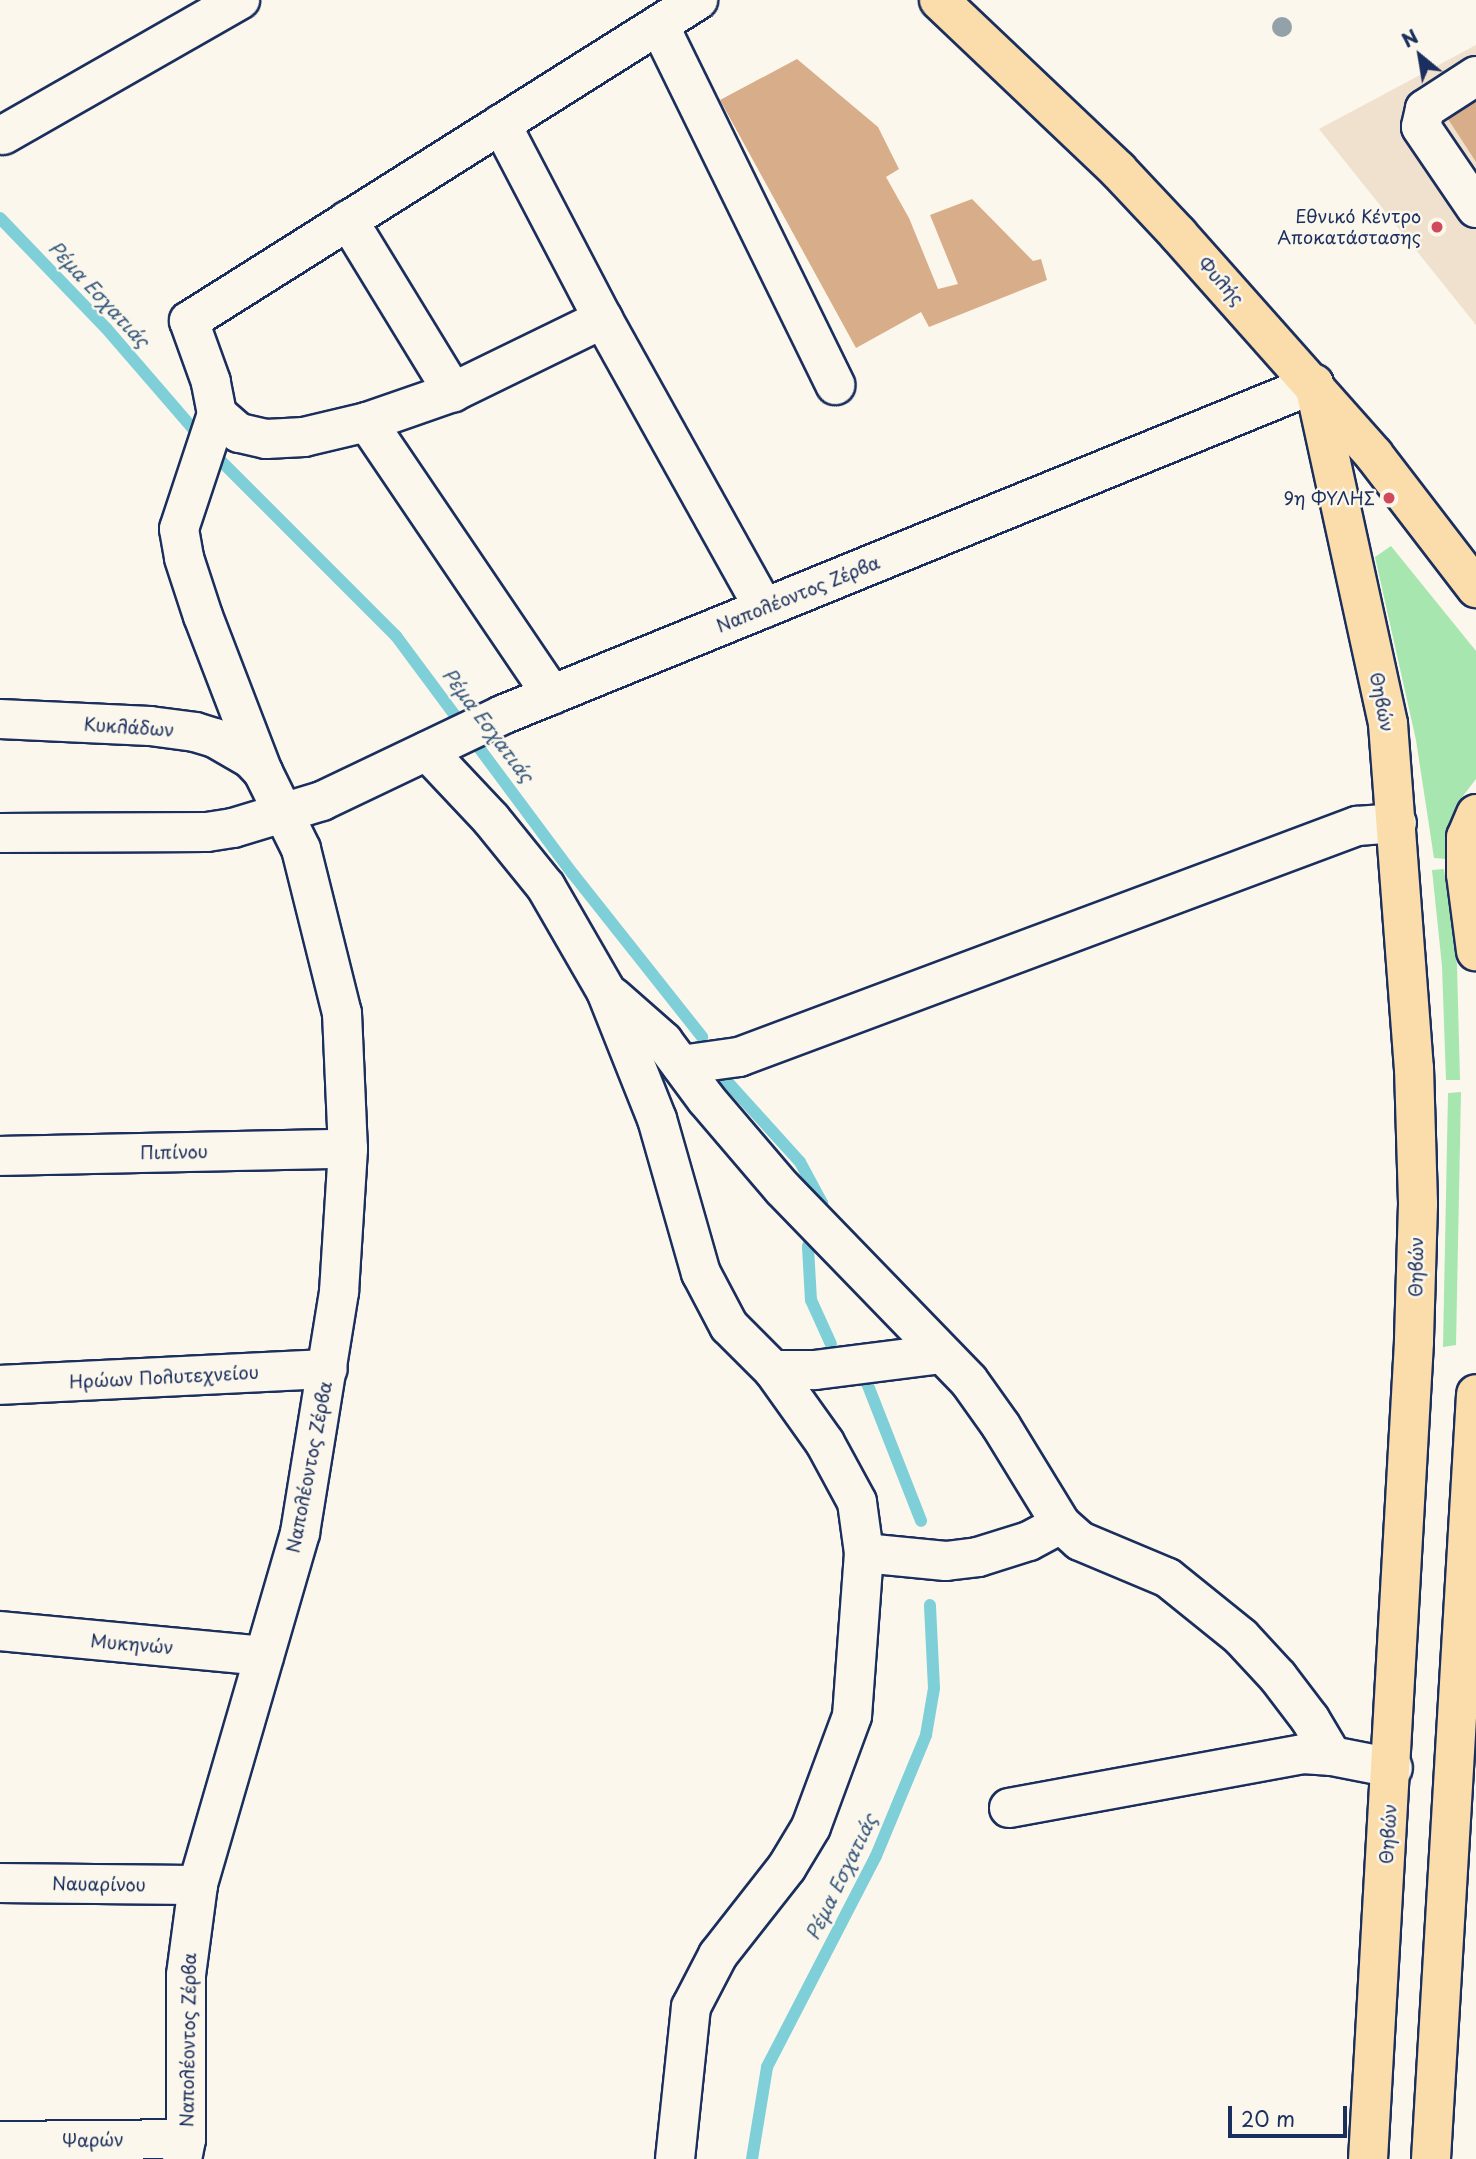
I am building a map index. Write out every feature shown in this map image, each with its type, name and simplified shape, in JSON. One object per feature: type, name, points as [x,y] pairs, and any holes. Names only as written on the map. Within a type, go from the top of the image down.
[{"type":"main road","name":"Φυλής","points":[[939,0],[1118,170],[1314,384],[1374,455],[1476,588]]},
{"type":"main road","name":"Θηβών","points":[[1314,384],[1388,724],[1414,1068],[1418,1204],[1415,1342],[1368,2159]]},
{"type":"main road","points":[[1476,814],[1466,837],[1466,874],[1476,951]]},
{"type":"main road","points":[[1432,2159],[1466,1758],[1476,1394]]},
{"type":"street","points":[[3,135],[240,0]]},
{"type":"street","points":[[603,318],[453,392],[367,422],[304,437],[267,439],[239,433],[217,414],[211,382],[188,321],[698,0]]},
{"type":"street","points":[[659,25],[835,385]]},
{"type":"street","points":[[1476,76],[1425,109],[1421,127],[1476,208]]},
{"type":"street","points":[[501,124],[603,318],[764,608]]},
{"type":"street","points":[[348,220],[453,392]]},
{"type":"street","name":"Ναπολέοντος Ζέρβα","points":[[286,813],[348,791],[502,715],[1314,384]]},
{"type":"street","name":"Ναπολέοντος Ζέρβα","points":[[184,2149],[186,1975],[198,1885],[300,1533],[339,1292],[348,1149],[342,1013],[301,849],[286,813],[257,765],[184,558],[179,529],[217,414]]},
{"type":"street","points":[[367,422],[552,695]]},
{"type":"street","name":"Κυκλάδων","points":[[0,719],[150,726],[195,732],[215,738],[257,765]]},
{"type":"street","points":[[435,748],[546,887],[606,991],[657,1119],[701,1273],[729,1326],[773,1370],[825,1443],[857,1502],[864,1553],[852,1716],[811,1827],[787,1867],[718,1955],[691,2007],[675,2159]]},
{"type":"street","points":[[0,833],[184,834],[233,828],[286,813]]},
{"type":"street","points":[[681,1065],[739,1057],[1357,826],[1397,823]]},
{"type":"street","points":[[606,991],[663,1041],[706,1100],[783,1189],[969,1381],[1001,1426],[1061,1524],[1080,1541],[1168,1578],[1241,1637],[1279,1677],[1310,1719],[1332,1756]]},
{"type":"street","name":"Πιπίνου","points":[[0,1156],[348,1149]]},
{"type":"street","points":[[773,1370],[815,1370],[941,1354]]},
{"type":"street","name":"Ηρώων Πολυτεχνείου","points":[[0,1385],[328,1369]]},
{"type":"street","points":[[864,1553],[946,1561],[978,1557],[1028,1541],[1061,1524]]},
{"type":"street","name":"Μυκηνών","points":[[0,1631],[264,1656]]},
{"type":"street","points":[[1009,1808],[1303,1755],[1332,1756],[1392,1768]]},
{"type":"street","name":"Ναυαρίνου","points":[[0,1883],[198,1885]]},
{"type":"street","name":"Ψαρών","points":[[0,2141],[184,2149]]},
{"type":"shaded area","name":"Εθνικό Κέντρο Αποκατάστασης","points":[[1476,45],[1476,325],[1319,129]]},
{"type":"green space","points":[[1391,546],[1476,651],[1476,779],[1456,805],[1448,834],[1447,859],[1434,858],[1416,740],[1375,557]]},
{"type":"green space","points":[[1444,869],[1457,965],[1460,1080],[1446,1080],[1442,966],[1432,870]]},
{"type":"green space","points":[[1461,1092],[1456,1345],[1443,1347],[1448,1093]]},
{"type":"building","points":[[797,59],[878,127],[899,169],[886,177],[909,218],[938,289],[958,284],[930,215],[972,199],[1033,261],[1041,259],[1047,280],[929,327],[921,312],[856,348],[720,100]]},
{"type":"building","points":[[1476,101],[1476,162],[1448,119]]},
{"type":"waterway","name":"Ρέμα Εσχατιάς","points":[[0,218],[106,328],[194,430]]},
{"type":"waterway","name":"Ρέμα Εσχατιάς","points":[[218,458],[396,636],[573,874],[702,1037]]},
{"type":"waterway","name":"Ρέμα Εσχατιάς","points":[[724,1078],[800,1162],[822,1203],[808,1247],[811,1300],[831,1344]]},
{"type":"waterway","name":"Ρέμα Εσχατιάς","points":[[867,1383],[921,1521]]},
{"type":"waterway","name":"Ρέμα Εσχατιάς","points":[[752,2159],[767,2067],[876,1856],[926,1735],[934,1688],[930,1605]]},
{"type":"place","name":"Εθνικό Κέντρο Αποκατάστασης","points":[[1437,227]]},
{"type":"place","name":"9η ΦΥΛΗΣ","points":[[1389,498]]}]
